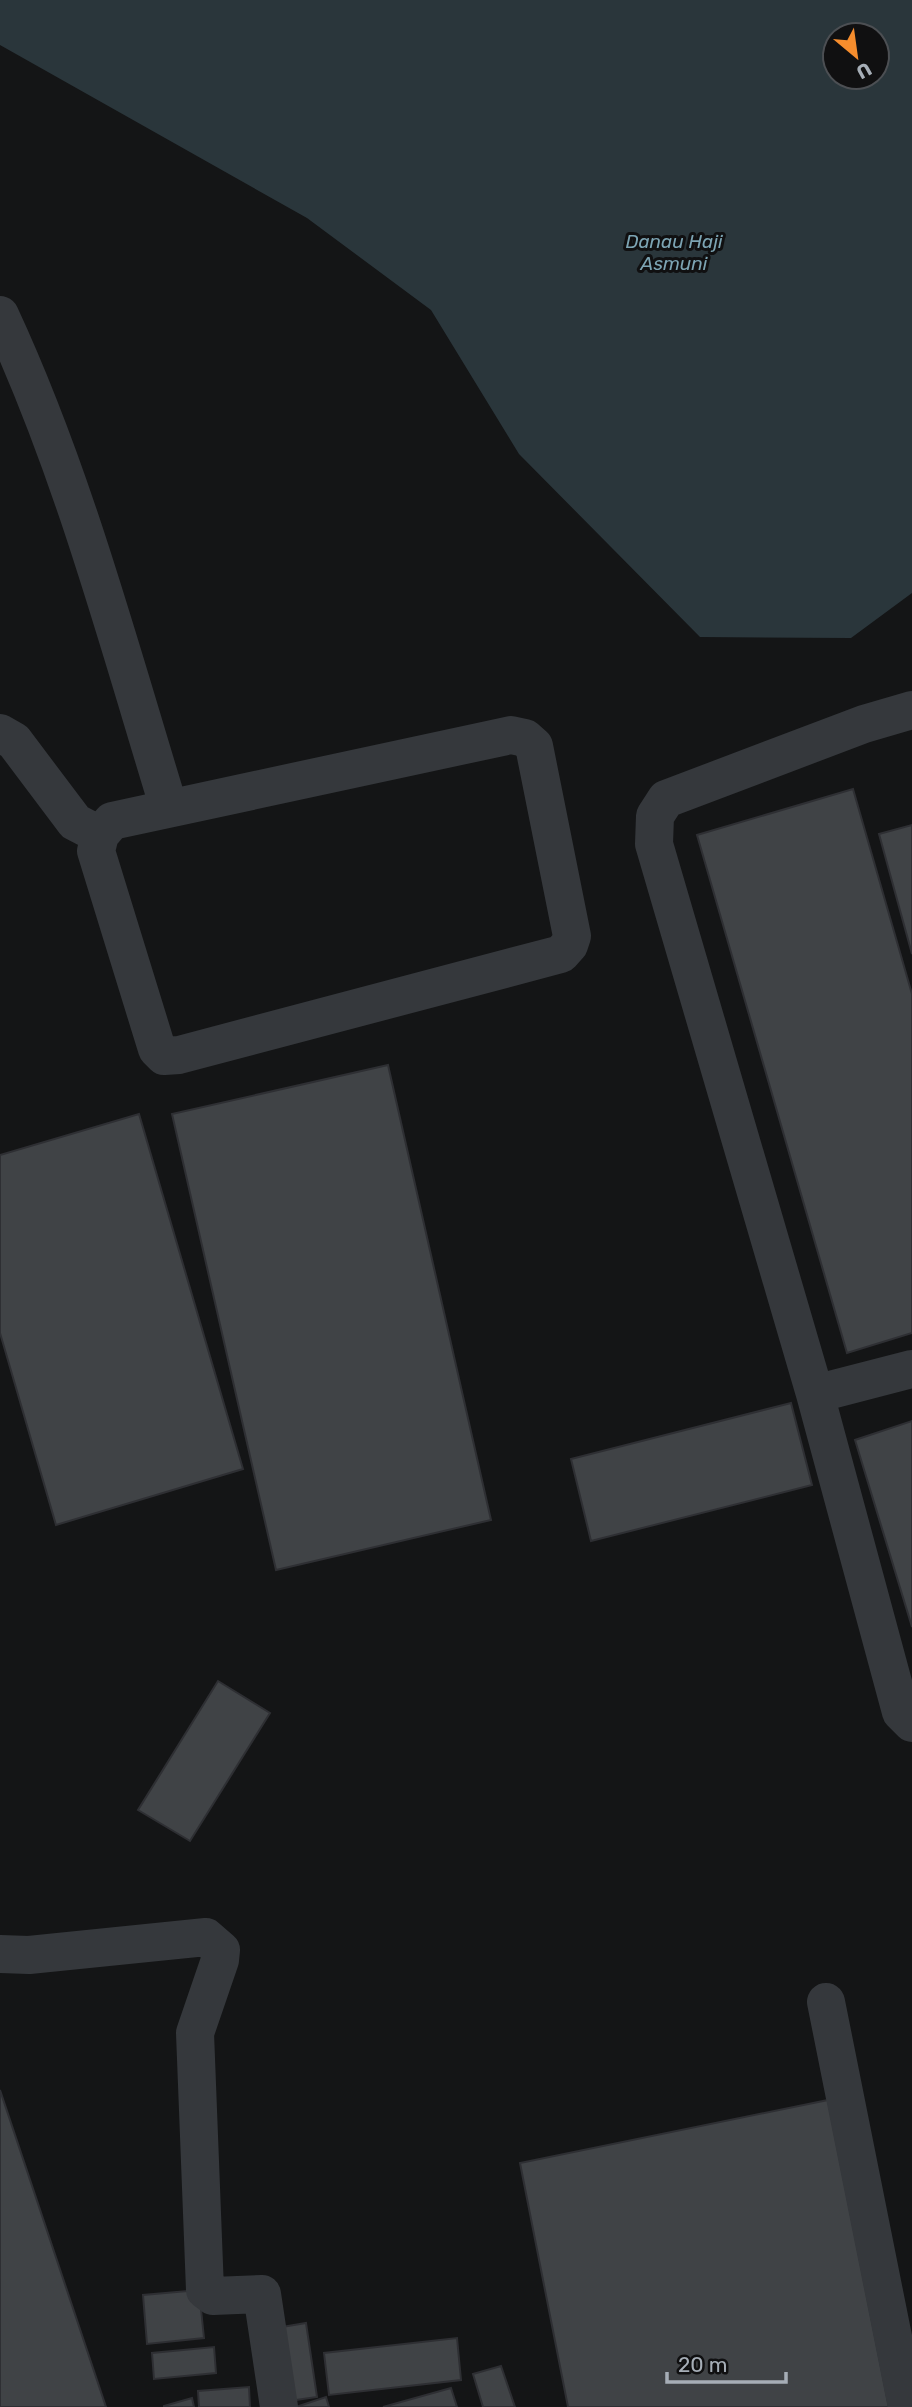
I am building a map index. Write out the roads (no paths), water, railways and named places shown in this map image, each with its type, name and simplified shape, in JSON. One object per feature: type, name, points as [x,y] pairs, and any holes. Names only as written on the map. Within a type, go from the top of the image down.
[{"type":"street","points":[[0,315],[30,379],[82,525],[169,808]]},
{"type":"street","points":[[912,709],[864,724],[666,799],[655,816],[654,844],[815,1395],[901,1712],[912,1723]]},
{"type":"street","points":[[0,733],[14,741],[75,822],[100,835]]},
{"type":"street","points":[[511,735],[525,738],[534,746],[572,936],[569,945],[561,954],[192,1052],[164,1056],[157,1049],[96,852],[100,835],[112,821],[169,808],[511,735]]},
{"type":"street","points":[[815,1395],[912,1369]]},
{"type":"street","points":[[0,1954],[29,1955],[206,1937],[220,1950],[220,1961],[195,2033],[205,2290],[213,2296],[262,2294],[278,2407]]},
{"type":"street","points":[[826,2002],[907,2407]]},
{"type":"water","name":"Danau Haji Asmuni","points":[[0,0],[912,0],[912,593],[851,638],[700,637],[519,454],[431,310],[307,218],[0,45]]}]
